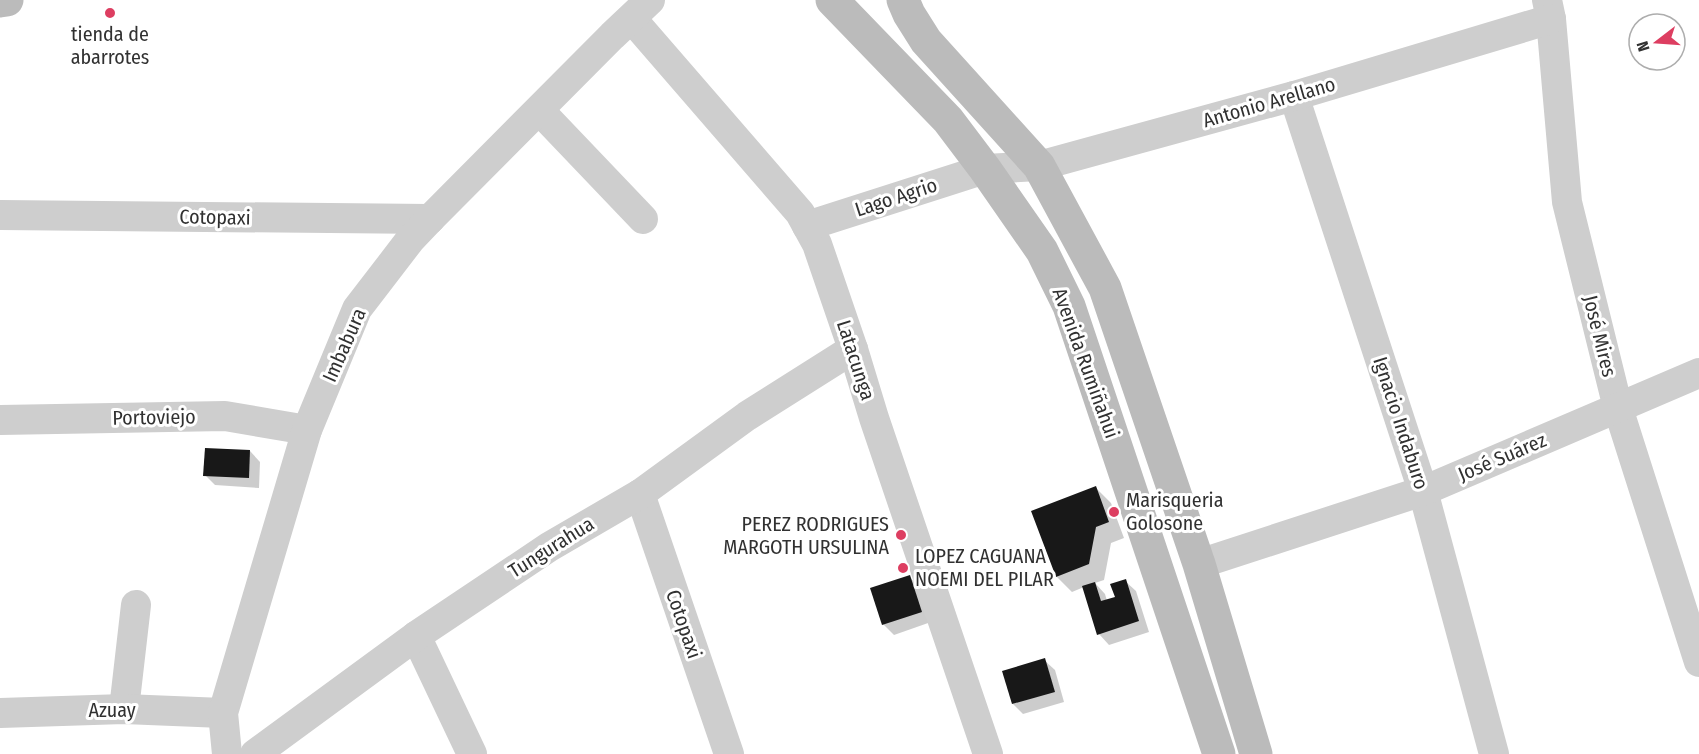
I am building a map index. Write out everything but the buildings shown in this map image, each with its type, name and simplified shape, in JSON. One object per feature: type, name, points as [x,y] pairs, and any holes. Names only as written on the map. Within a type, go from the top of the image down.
[{"type":"main road","points":[[0,1],[7,0]]},
{"type":"main road","name":"Avenida Rumiñahui","points":[[832,0],[948,120],[1042,250],[1069,306],[1219,754]]},
{"type":"main road","name":"Avenida Rumiñahui","points":[[903,0],[926,41],[1039,166],[1105,288],[1198,564],[1256,754]]},
{"type":"street","name":"Imbabura","points":[[227,754],[223,713],[307,430],[357,309],[410,240],[641,9]]},
{"type":"street","name":"Latacunga","points":[[641,9],[800,213],[817,244],[988,754]]},
{"type":"street","name":"Antonio Arellano","points":[[985,169],[1039,166],[1294,96],[1549,10]]},
{"type":"street","name":"José Mires","points":[[1549,10],[1567,202],[1618,408],[1699,663]]},
{"type":"street","name":"Ignacio Indaburo","points":[[1294,96],[1423,491],[1494,754]]},
{"type":"street","points":[[539,110],[643,219]]},
{"type":"street","name":"Lago Agrio","points":[[807,226],[985,169]]},
{"type":"street","name":"Cotopaxi","points":[[0,215],[430,219]]},
{"type":"street","name":"Tungurahua","points":[[255,754],[416,636],[549,547],[640,494],[747,416],[853,349]]},
{"type":"street","name":"José Suárez","points":[[1198,564],[1423,491],[1699,373]]},
{"type":"street","name":"Portoviejo","points":[[0,420],[225,416],[307,430]]},
{"type":"street","name":"Cotopaxi","points":[[640,494],[729,754]]},
{"type":"street","points":[[124,709],[136,605]]},
{"type":"street","points":[[416,636],[472,754]]},
{"type":"street","name":"Azuay","points":[[0,713],[124,709],[223,713]]},
{"type":"place","name":"tienda de abarrotes","points":[[110,13]]},
{"type":"place","name":"Marisqueria Golosone","points":[[1114,512]]},
{"type":"place","name":"PEREZ RODRIGUES MARGOTH URSULINA","points":[[901,535]]},
{"type":"place","name":"LOPEZ CAGUANA NOEMI DEL PILAR","points":[[903,568]]}]
